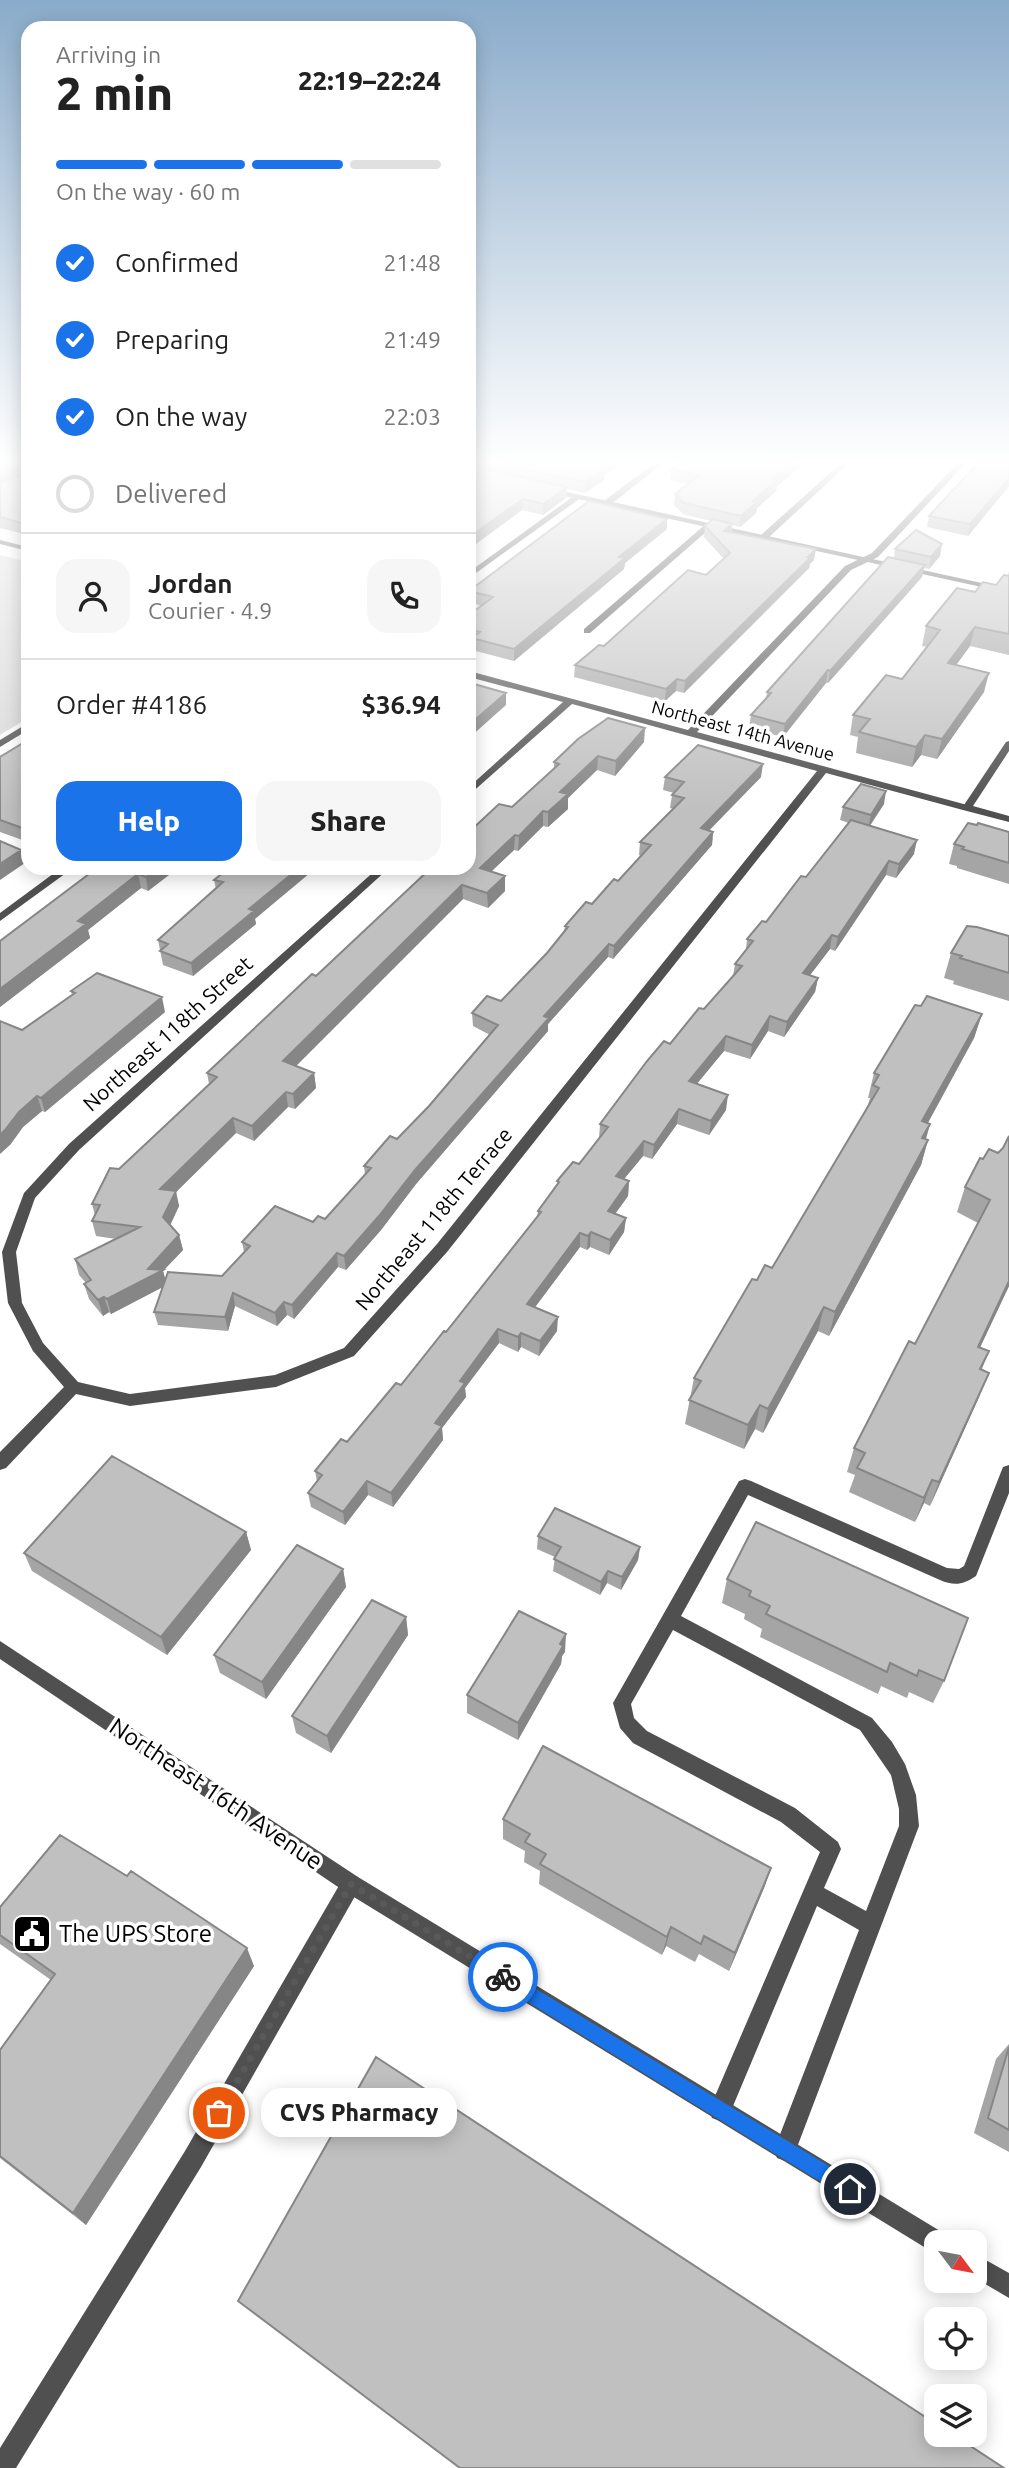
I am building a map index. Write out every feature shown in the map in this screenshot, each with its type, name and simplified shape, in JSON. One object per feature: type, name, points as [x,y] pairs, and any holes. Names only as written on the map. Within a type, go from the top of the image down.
[{"type":"street","points":[[587,631],[647,579]]},
{"type":"street","points":[[689,735],[837,579]]},
{"type":"street","points":[[954,579],[1009,591]]},
{"type":"street","name":"Northeast 14th Avenue","points":[[476,676],[1009,819]]},
{"type":"street","points":[[476,786],[569,702]]},
{"type":"street","points":[[0,744],[21,730]]},
{"type":"street","points":[[967,808],[1009,744]]},
{"type":"street","name":"Northeast 118th Terrace","points":[[73,1387],[130,1400],[276,1381],[349,1352],[442,1248],[823,770]]},
{"type":"street","points":[[0,918],[58,875]]},
{"type":"street","name":"Northeast 118th Street","points":[[73,1387],[38,1347],[15,1303],[9,1252],[29,1196],[74,1147],[376,875]]},
{"type":"street","points":[[0,1463],[73,1387]]},
{"type":"street","points":[[720,2110],[831,1849],[788,1815],[639,1737],[626,1722],[622,1703],[745,1486],[946,1575],[961,1577],[970,1571],[1009,1472]]},
{"type":"street","points":[[670,1619],[866,1724],[885,1746],[899,1770],[909,1797],[909,1826],[785,2150]]},
{"type":"street","name":"Northeast 16th Avenue","points":[[0,1649],[351,1884],[924,2234]]},
{"type":"street","points":[[2,2468],[193,2158],[351,1884]]},
{"type":"street","points":[[813,1893],[871,1925]]},
{"type":"street","points":[[987,2272],[1009,2286]]},
{"type":"shaded area","points":[[0,579],[21,579],[21,722],[0,735]]},
{"type":"building","points":[[485,579],[599,579],[514,649],[476,639],[480,632],[476,631],[476,610],[493,597],[476,593],[476,586]]},
{"type":"building","points":[[678,579],[788,579],[685,681],[677,679],[666,689],[575,665],[599,645],[604,646]]},
{"type":"building","points":[[868,579],[912,579],[830,671],[828,670],[785,724],[751,715],[771,693],[767,692]]},
{"type":"building","points":[[1001,579],[1009,579],[1009,634],[975,627],[948,663],[989,673],[942,739],[925,735],[916,747],[859,732],[870,719],[853,715],[886,675],[902,679],[940,630],[926,626],[957,588],[975,592],[983,582],[996,585]]},
{"type":"building","points":[[476,685],[506,693],[476,719]]},
{"type":"building","points":[[608,718],[645,728],[616,761],[598,756],[560,792],[568,794],[548,812],[543,811],[519,836],[515,835],[480,868],[505,876],[487,893],[462,885],[283,1061],[314,1073],[293,1094],[286,1092],[252,1126],[233,1118],[160,1189],[176,1191],[163,1217],[179,1235],[148,1269],[163,1270],[107,1299],[104,1297],[98,1300],[84,1284],[91,1280],[75,1259],[140,1227],[92,1221],[100,1205],[92,1204],[110,1168],[119,1169],[217,1077],[207,1073],[312,974],[316,976],[424,875],[476,875],[476,825],[499,804],[512,807],[559,764],[554,762],[578,739]]},
{"type":"building","points":[[21,744],[21,828],[0,820],[0,757]]},
{"type":"building","points":[[698,745],[763,764],[701,828],[713,832],[614,946],[609,944],[544,1016],[549,1018],[415,1170],[344,1256],[337,1253],[292,1305],[284,1302],[275,1313],[233,1293],[225,1317],[154,1312],[168,1272],[222,1276],[250,1246],[242,1242],[275,1206],[313,1222],[318,1216],[325,1219],[371,1168],[364,1166],[390,1136],[397,1139],[498,1025],[472,1013],[487,996],[501,1001],[547,953],[568,927],[565,926],[586,902],[592,904],[614,879],[618,881],[651,845],[640,842],[684,798],[672,795],[684,782],[665,777]]},
{"type":"building","points":[[861,784],[886,791],[871,815],[843,807]]},
{"type":"building","points":[[851,820],[917,840],[899,864],[889,861],[838,937],[832,935],[803,973],[818,978],[787,1022],[770,1016],[752,1045],[726,1036],[689,1081],[728,1095],[711,1121],[679,1109],[654,1145],[644,1141],[616,1176],[629,1181],[608,1211],[626,1218],[610,1240],[591,1232],[588,1236],[580,1233],[527,1304],[558,1317],[540,1341],[521,1333],[518,1337],[498,1329],[460,1381],[465,1383],[435,1423],[442,1426],[391,1493],[367,1481],[343,1512],[308,1493],[322,1475],[315,1471],[341,1439],[347,1442],[396,1383],[401,1385],[444,1331],[446,1332],[541,1212],[538,1211],[559,1182],[557,1181],[573,1162],[579,1164],[608,1127],[600,1124],[647,1061],[664,1041],[670,1044],[699,1008],[704,1009],[742,966],[735,964],[753,941],[747,939],[762,921],[766,922],[801,876],[806,877]]},
{"type":"building","points":[[968,823],[978,823],[1009,832],[1009,863],[962,849],[964,847],[954,844]]},
{"type":"building","points":[[0,841],[21,850],[0,864]]},
{"type":"building","points":[[88,875],[137,875],[78,921],[86,924],[0,989],[0,941]]},
{"type":"building","points":[[220,875],[290,875],[249,909],[254,911],[191,963],[160,951],[168,944],[158,940],[223,882],[214,880]]},
{"type":"building","points":[[967,926],[1009,936],[1009,973],[951,953]]},
{"type":"building","points":[[97,973],[162,997],[41,1098],[37,1096],[0,1135],[0,1021],[22,1030],[75,993],[71,991]]},
{"type":"building","points":[[927,996],[982,1014],[922,1121],[930,1124],[922,1138],[928,1140],[835,1312],[824,1307],[768,1409],[760,1405],[748,1425],[689,1400],[701,1381],[694,1378],[752,1279],[757,1280],[765,1265],[772,1268],[879,1088],[873,1085],[879,1075],[874,1073],[915,1005],[921,1006]]},
{"type":"building","points":[[1009,1136],[1009,1281],[978,1347],[989,1351],[980,1369],[989,1373],[939,1482],[932,1480],[924,1498],[857,1468],[865,1453],[854,1448],[909,1341],[915,1344],[990,1200],[965,1187],[980,1158],[983,1159],[989,1149],[998,1153]]},
{"type":"building","points":[[112,1456],[246,1532],[161,1637],[24,1553]]},
{"type":"building","points":[[555,1508],[640,1547],[622,1577],[608,1571],[601,1582],[554,1559],[561,1547],[538,1536]]},
{"type":"building","points":[[756,1522],[968,1618],[944,1681],[919,1670],[917,1676],[890,1663],[887,1672],[766,1614],[770,1606],[749,1596],[751,1591],[727,1579]]},
{"type":"building","points":[[297,1545],[343,1569],[262,1682],[214,1655]]},
{"type":"building","points":[[372,1600],[406,1617],[327,1736],[292,1716]]},
{"type":"building","points":[[519,1611],[566,1634],[560,1644],[563,1646],[518,1723],[467,1695]]},
{"type":"building","points":[[543,1746],[771,1868],[735,1953],[704,1936],[701,1944],[671,1927],[667,1937],[540,1864],[546,1854],[525,1842],[530,1834],[503,1819]]},
{"type":"building","points":[[60,1835],[127,1876],[131,1871],[247,1948],[73,2213],[0,2156],[0,2050],[55,1974],[0,1935],[0,1907]]},
{"type":"building","points":[[1009,2047],[1009,2130],[988,2118]]},
{"type":"building","points":[[376,2057],[924,2416],[924,2447],[972,2447],[1004,2468],[460,2468],[238,2301]]},
{"type":"way so far","points":[[219,2113],[351,1884],[503,1977]]},
{"type":"place","name":"The UPS Store","points":[[32,1934]]},
{"type":"place","name":"CVS Pharmacy","points":[[219,2113]]},
{"type":"route","points":[[503,1977],[850,2189]]}]
